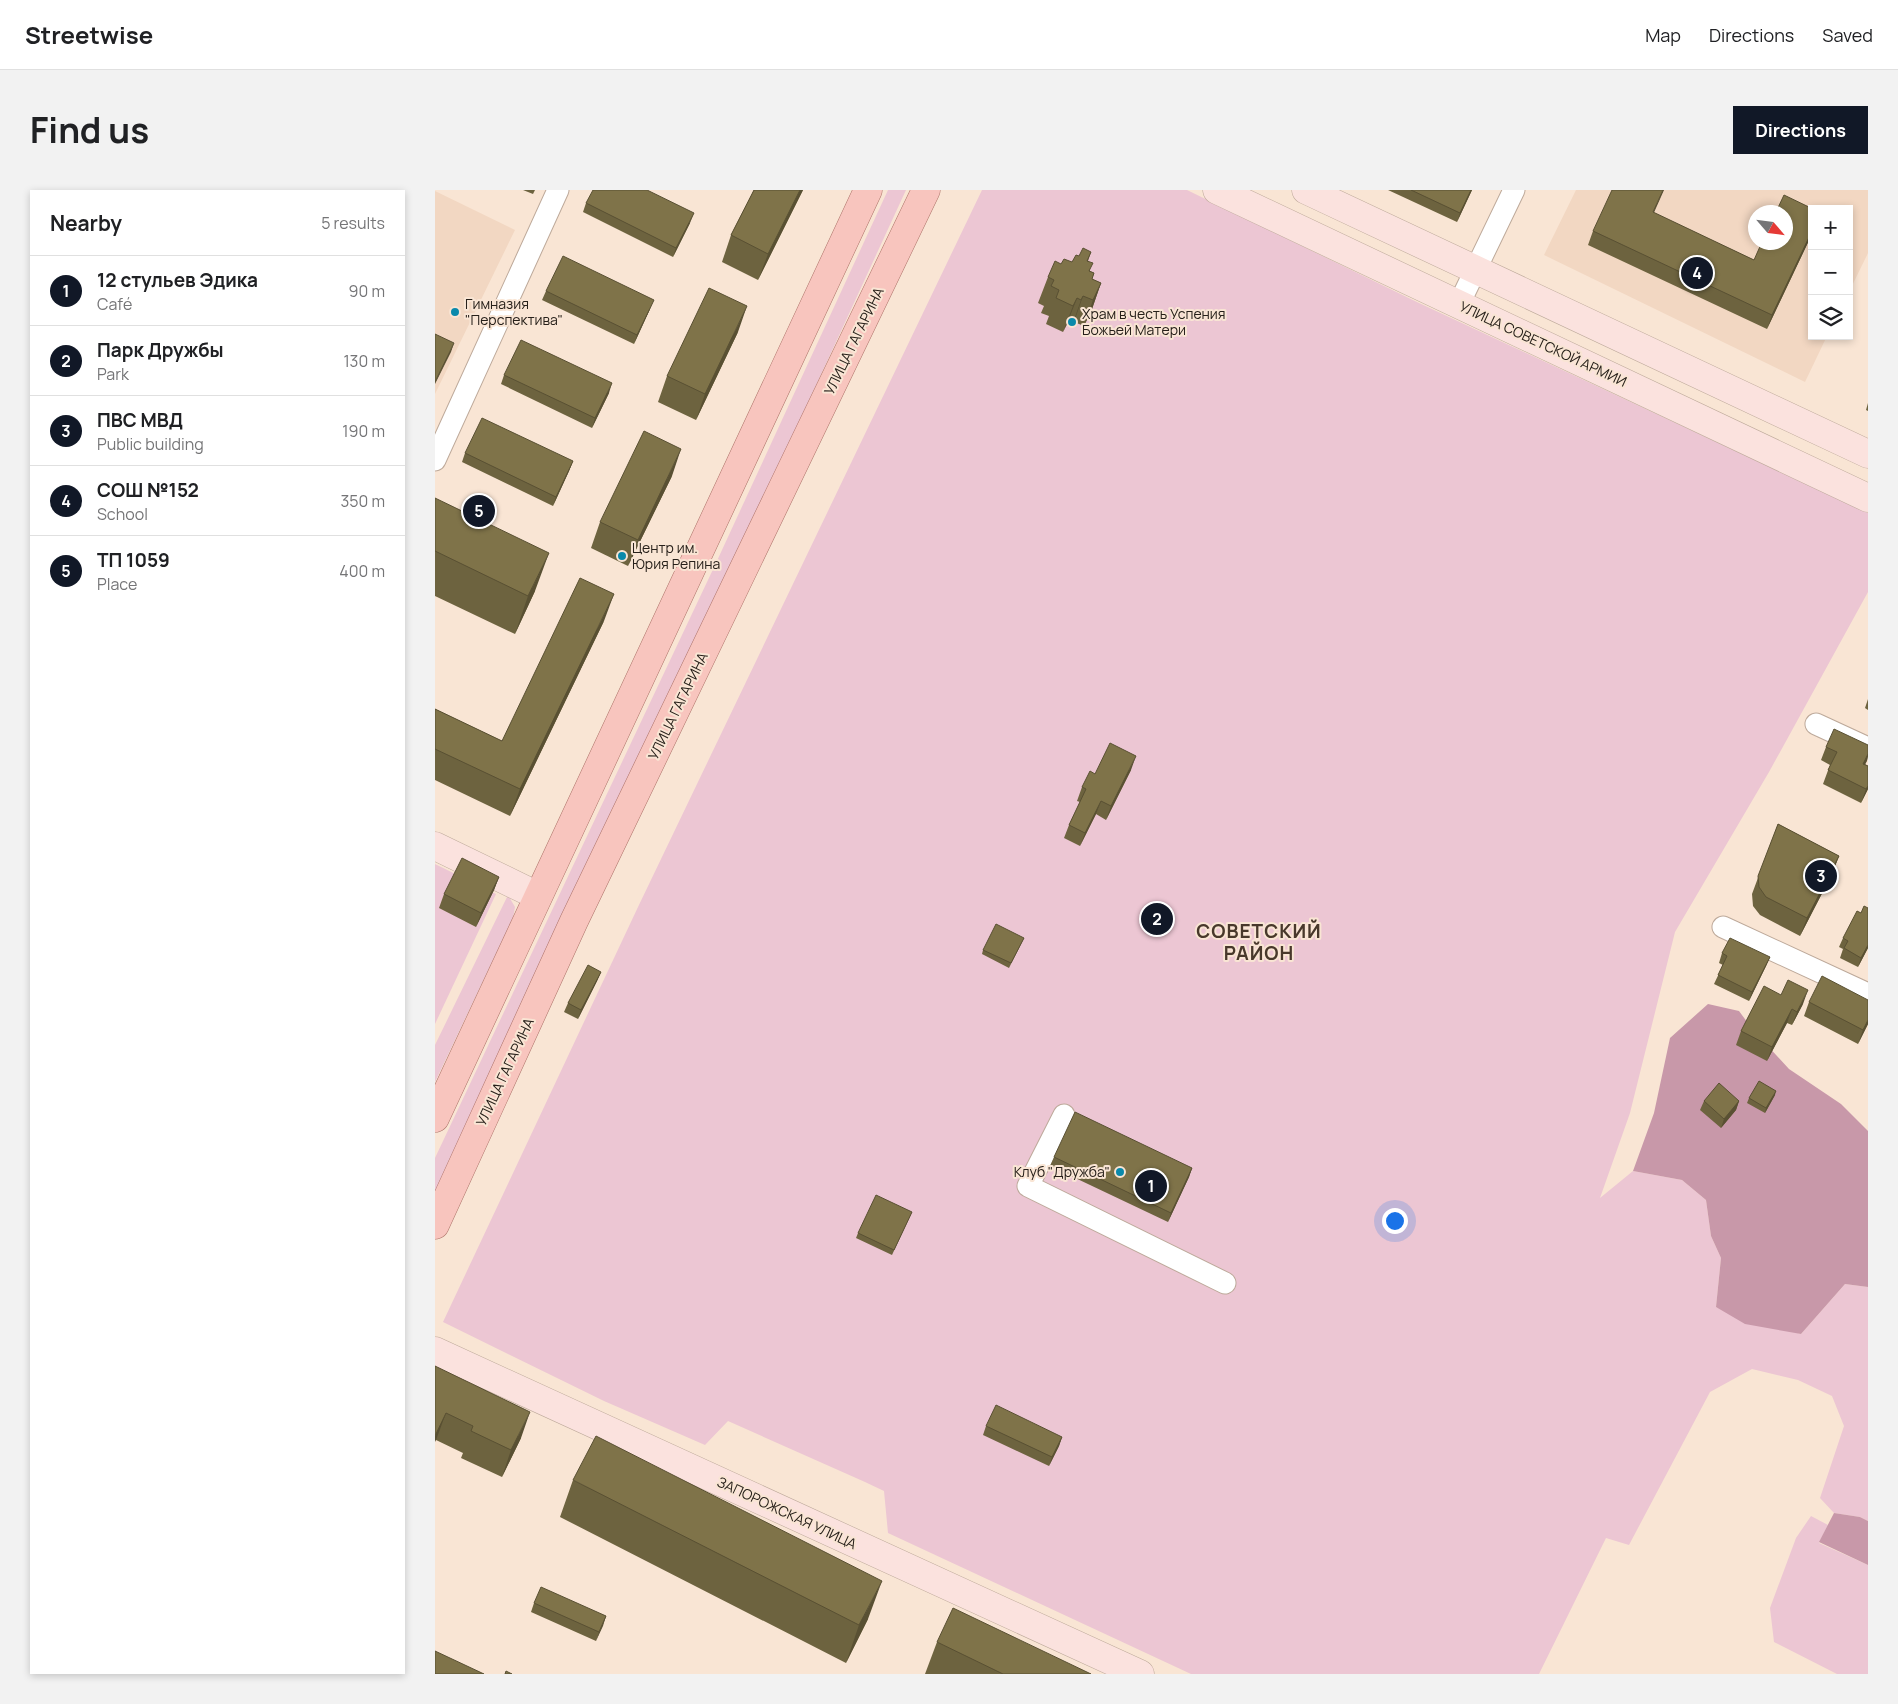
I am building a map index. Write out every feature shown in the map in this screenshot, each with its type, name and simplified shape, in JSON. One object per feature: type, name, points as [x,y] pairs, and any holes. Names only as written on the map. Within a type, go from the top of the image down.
[{"type":"main road","points":[[435,1118],[868,190]]},
{"type":"main road","name":"УЛИЦА ГАГАРИНА","points":[[435,1225],[574,921],[926,190]]},
{"type":"main road","name":"УЛИЦА СОВЕТСКОЙ АРМИИ","points":[[1217,190],[1868,498]]},
{"type":"main road","points":[[1311,191],[1868,454]]},
{"type":"main road","points":[[435,846],[538,896]]},
{"type":"main road","name":"ЗАПОРОЖСКАЯ УЛИЦА","points":[[435,1351],[1140,1674]]},
{"type":"street","points":[[435,460],[558,190]]},
{"type":"street","points":[[1459,304],[1514,190]]},
{"type":"street","points":[[1816,724],[1868,748]]},
{"type":"street","points":[[1723,927],[1868,994]]},
{"type":"street","points":[[1065,1114],[1028,1186],[1225,1283]]},
{"type":"shaded area","points":[[888,190],[906,190],[731,570],[435,1196],[435,1158],[716,563]]},
{"type":"shaded area","points":[[982,190],[1187,190],[1419,303],[1868,513],[1868,592],[1769,772],[1675,932],[1630,1113],[1600,1198],[1633,1171],[1682,1180],[1706,1200],[1711,1236],[1721,1258],[1716,1307],[1801,1334],[1845,1284],[1868,1287],[1868,1521],[1860,1517],[1834,1513],[1820,1498],[1844,1426],[1832,1396],[1798,1380],[1752,1369],[1710,1392],[1629,1545],[1606,1538],[1539,1674],[1191,1674],[888,1533],[884,1491],[865,1482],[728,1421],[705,1445],[604,1401],[443,1322],[638,907]]},
{"type":"shaded area","points":[[1576,190],[1868,190],[1868,253],[1853,284],[1853,205],[1808,205],[1808,340],[1825,340],[1805,382],[1544,255]]},
{"type":"shaded area","name":"Гимназия \"Перспектива\"","points":[[435,191],[515,230],[435,394]]},
{"type":"shaded area","points":[[435,864],[496,894],[435,1024]]},
{"type":"shaded area","points":[[508,895],[515,907],[513,918],[435,1082],[435,1045]]},
{"type":"shaded area","points":[[1708,1004],[1739,1011],[1753,1030],[1789,1069],[1841,1104],[1868,1131],[1868,1287],[1845,1284],[1801,1334],[1745,1324],[1716,1307],[1721,1258],[1711,1236],[1706,1200],[1682,1180],[1633,1171],[1654,1113],[1670,1038]]},
{"type":"shaded area","points":[[1834,1513],[1860,1517],[1868,1521],[1868,1565],[1819,1542]]},
{"type":"shaded area","points":[[1811,1516],[1828,1525],[1819,1543],[1868,1565],[1868,1674],[1837,1674],[1774,1642],[1770,1608],[1796,1538]]},
{"type":"building","points":[[593,190],[647,190],[694,213],[676,248],[586,203]]},
{"type":"building","points":[[754,190],[800,190],[768,254],[731,235]]},
{"type":"building","points":[[1411,190],[1471,190],[1460,213]]},
{"type":"building","points":[[1612,190],[1663,190],[1653,212],[1754,260],[1758,250],[1793,250],[1793,205],[1779,205],[1784,195],[1808,207],[1808,239],[1772,315],[1593,231]]},
{"type":"building","points":[[1083,248],[1091,252],[1087,261],[1093,263],[1089,271],[1094,273],[1092,279],[1101,283],[1093,300],[1083,296],[1081,300],[1077,298],[1073,306],[1056,298],[1059,290],[1051,286],[1054,280],[1048,277],[1055,261],[1061,264],[1064,259],[1072,262],[1076,255],[1079,256]]},
{"type":"building","points":[[563,256],[654,300],[637,335],[546,291]]},
{"type":"building","points":[[709,288],[747,306],[705,394],[667,376]]},
{"type":"building","points":[[435,334],[454,343],[435,382]]},
{"type":"building","points":[[521,340],[612,383],[595,418],[504,375]]},
{"type":"building","points":[[482,418],[573,461],[556,497],[465,453]]},
{"type":"building","points":[[644,431],[681,449],[638,540],[600,522]]},
{"type":"building","points":[[476,496],[491,503],[484,517],[470,510]]},
{"type":"building","points":[[435,498],[549,553],[528,596],[435,551]]},
{"type":"building","points":[[580,578],[614,594],[520,789],[435,749],[435,709],[502,741]]},
{"type":"building","points":[[1834,729],[1868,745],[1868,754],[1863,764],[1868,766],[1868,786],[1866,789],[1828,770],[1837,752],[1826,747]]},
{"type":"building","points":[[1110,743],[1136,756],[1111,806],[1101,801],[1085,833],[1069,825],[1086,789],[1082,787],[1090,771],[1095,774]]},
{"type":"building","points":[[1778,824],[1839,856],[1807,918],[1766,897],[1759,887],[1758,876]]},
{"type":"building","points":[[462,858],[499,877],[481,913],[444,894]]},
{"type":"building","points":[[1864,906],[1868,908],[1868,945],[1861,958],[1844,948],[1848,941],[1843,938],[1857,911],[1861,913]]},
{"type":"building","points":[[996,924],[1024,938],[1011,963],[983,950]]},
{"type":"building","points":[[1730,938],[1770,957],[1752,992],[1718,975],[1727,956],[1722,953]]},
{"type":"building","points":[[588,965],[601,972],[581,1010],[568,1003]]},
{"type":"building","points":[[1822,976],[1868,1000],[1868,1020],[1863,1030],[1809,1002]]},
{"type":"building","points":[[1788,980],[1808,990],[1797,1012],[1792,1009],[1772,1047],[1741,1031],[1764,986],[1781,995]]},
{"type":"building","points":[[1759,1081],[1776,1091],[1766,1108],[1749,1098]]},
{"type":"building","points":[[1719,1083],[1739,1101],[1724,1119],[1704,1101]]},
{"type":"building","name":"Клуб \"Дружба\"","points":[[1075,1112],[1192,1168],[1171,1213],[1054,1157]]},
{"type":"building","points":[[876,1195],[912,1212],[894,1250],[858,1233]]},
{"type":"building","points":[[435,1366],[530,1412],[511,1450],[471,1431],[473,1426],[446,1413],[435,1436]]},
{"type":"building","points":[[996,1405],[1062,1437],[1052,1457],[986,1426]]},
{"type":"building","points":[[596,1436],[882,1581],[859,1625],[573,1480]]},
{"type":"building","points":[[541,1587],[606,1616],[599,1632],[534,1603]]},
{"type":"building","points":[[953,1608],[1091,1674],[1003,1674],[937,1642]]},
{"type":"building","points":[[435,1651],[484,1674],[435,1674]]},
{"type":"place","name":"СОШ №152","points":[[1697,273]]},
{"type":"place","name":"Гимназия \"Перспектива\"","points":[[455,312]]},
{"type":"place","name":"Храм в честь Успения Божьей Матери","points":[[1072,322]]},
{"type":"place","name":"ТП 1059","points":[[479,511]]},
{"type":"place","name":"Центр им. Юрия Репина","points":[[622,556]]},
{"type":"place","name":"ПВС МВД","points":[[1821,876]]},
{"type":"place","name":"Парк Дружбы","points":[[1157,919]]},
{"type":"place","name":"Клуб \"Дружба\"","points":[[1120,1172]]},
{"type":"place","name":"12 стульев Эдика","points":[[1151,1186]]},
{"type":"district","name":"СОВЕТСКИЙ РАЙОН","points":[[1259,942]]}]
